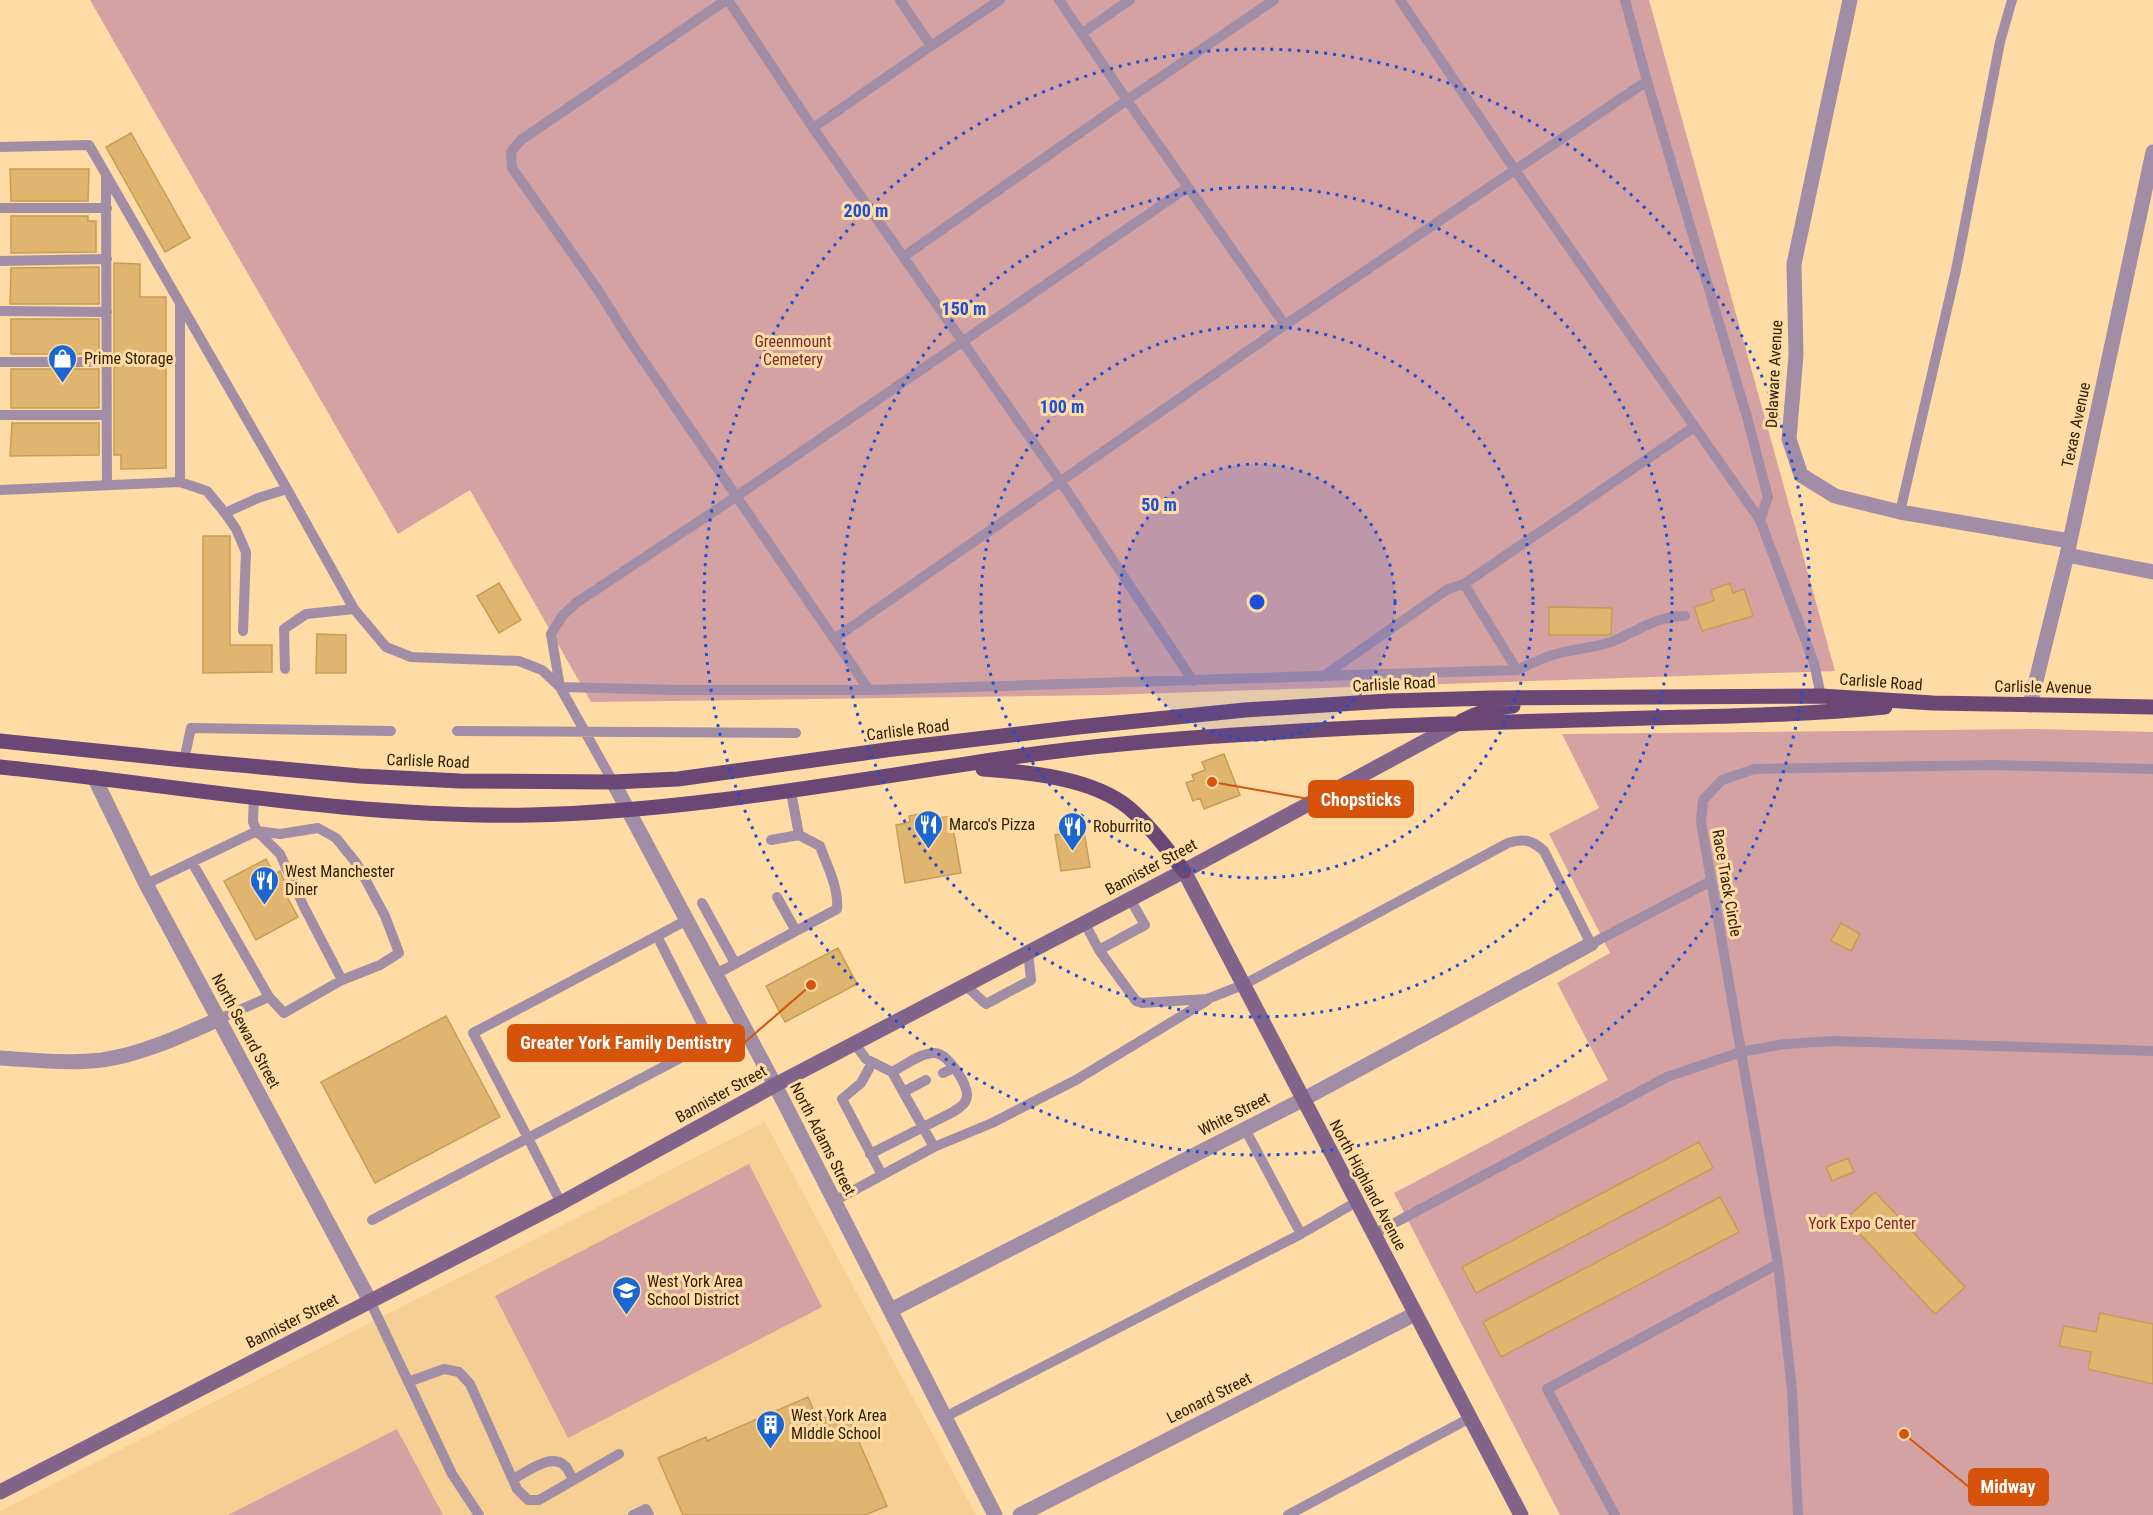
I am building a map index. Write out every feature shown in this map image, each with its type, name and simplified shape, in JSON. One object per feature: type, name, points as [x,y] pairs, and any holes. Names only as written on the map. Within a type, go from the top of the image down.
[{"type":"main road","name":"Carlisle Road","points":[[0,741],[382,777],[460,781],[613,782],[678,779],[1044,731],[1245,711],[1388,701],[1821,696],[1933,703]]},
{"type":"main road","points":[[1457,724],[1478,713],[1499,707],[1609,698]]},
{"type":"main road","name":"Carlisle Road","points":[[0,767],[345,807],[434,813],[530,815],[629,810],[714,802],[1053,752],[1168,740],[1269,732],[1457,724],[1819,714],[1933,703]]},
{"type":"main road","name":"Carlisle Avenue","points":[[1933,703],[2153,707]]},
{"type":"main road","points":[[950,767],[1029,772],[1071,781],[1106,794],[1127,807],[1152,830],[1184,871]]},
{"type":"street","name":"Delaware Avenue","points":[[1850,0],[1794,264],[1796,355],[1789,439],[1801,475],[1835,496],[2069,548],[2153,572]]},
{"type":"street","name":"Texas Avenue","points":[[2030,705],[2069,548],[2153,152]]},
{"type":"street","name":"Bannister Street","points":[[0,1492],[561,1203],[775,1085],[1184,871],[1457,724]]},
{"type":"street","name":"North Seward Street","points":[[94,777],[146,884],[370,1301]]},
{"type":"street","name":"North Adams Street","points":[[613,782],[775,1085],[994,1515]]},
{"type":"street","name":"North Highland Avenue","points":[[1184,871],[1521,1515]]},
{"type":"street","name":"White Street","points":[[891,1310],[1302,1100],[1591,944]]},
{"type":"street","points":[[0,1058],[67,1062],[101,1060],[163,1044],[219,1019]]},
{"type":"street","name":"Leonard Street","points":[[1020,1515],[1415,1314]]},
{"type":"lane","points":[[869,690],[628,338],[598,290],[512,168],[512,152],[521,140],[727,0],[813,128],[1061,482],[1193,681]]},
{"type":"lane","points":[[900,0],[931,46]]},
{"type":"lane","points":[[813,128],[1000,0]]},
{"type":"lane","points":[[1059,0],[1285,325]]},
{"type":"lane","points":[[1082,33],[1130,0]]},
{"type":"lane","points":[[903,257],[1274,0]]},
{"type":"lane","points":[[1400,0],[1515,170],[1760,520],[1814,663],[1821,696]]},
{"type":"lane","points":[[1625,0],[1647,81],[1748,417],[1768,497],[1760,520]]},
{"type":"lane","points":[[1900,512],[1956,270],[2000,42],[2012,0]]},
{"type":"lane","points":[[834,639],[1285,325],[1647,81]]},
{"type":"lane","points":[[0,147],[88,145],[354,609],[386,647],[411,657],[519,661],[542,670],[560,687],[613,782]]},
{"type":"lane","points":[[106,176],[107,485]]},
{"type":"lane","points":[[560,687],[551,634],[563,615],[576,603],[737,496],[1188,187]]},
{"type":"lane","points":[[0,208],[106,208]]},
{"type":"lane","points":[[0,261],[106,259]]},
{"type":"lane","points":[[180,302],[180,482]]},
{"type":"lane","points":[[0,311],[107,312]]},
{"type":"lane","points":[[0,362],[107,362]]},
{"type":"lane","points":[[0,415],[107,415]]},
{"type":"lane","points":[[1322,677],[1448,589],[1464,584],[1694,427]]},
{"type":"lane","points":[[0,490],[180,482],[207,491],[236,529],[246,552],[243,631]]},
{"type":"lane","points":[[225,513],[258,498],[287,489]]},
{"type":"lane","points":[[1464,584],[1517,670]]},
{"type":"lane","points":[[285,669],[284,629],[306,614],[354,609]]},
{"type":"lane","points":[[560,687],[679,690],[869,690],[1517,670],[1548,656],[1591,648],[1613,641],[1670,616],[1685,616]]},
{"type":"lane","points":[[184,760],[191,728],[391,731]]},
{"type":"lane","points":[[457,731],[796,733]]},
{"type":"lane","name":"Race Track Circle","points":[[1798,1515],[1792,1390],[1778,1264],[1701,822],[1703,800],[1722,780],[1754,769],[1992,765],[2153,769]]},
{"type":"lane","points":[[791,792],[799,835]]},
{"type":"lane","points":[[254,796],[253,822],[258,831],[280,854],[304,907],[342,980]]},
{"type":"lane","points":[[146,884],[193,864],[258,831],[280,834],[318,828],[336,838],[357,864],[385,916],[399,953],[380,965],[342,980],[284,1013],[269,997],[193,864]]},
{"type":"lane","points":[[716,974],[837,909],[838,900],[820,846],[799,835],[771,840]]},
{"type":"lane","points":[[834,1201],[934,1146],[992,1123],[1076,1080],[1211,998],[1243,985],[1508,843],[1521,839],[1534,842],[1544,851],[1591,944],[1711,881]]},
{"type":"lane","points":[[777,897],[796,931]]},
{"type":"lane","points":[[1099,950],[1145,925],[1130,899]]},
{"type":"lane","points":[[702,903],[735,963]]},
{"type":"lane","points":[[561,1203],[473,1033],[657,936],[711,920]]},
{"type":"lane","points":[[1084,922],[1099,950],[1136,1001],[1142,1003],[1211,998]]},
{"type":"lane","points":[[657,936],[711,1042]]},
{"type":"lane","points":[[965,984],[986,1004],[1031,980],[1028,951]]},
{"type":"lane","points":[[219,1019],[269,997]]},
{"type":"lane","points":[[372,1220],[743,1025]]},
{"type":"lane","points":[[1374,1234],[1667,1077],[1741,1052],[1785,1044],[1834,1041],[2153,1051]]},
{"type":"lane","points":[[854,1043],[866,1059],[892,1072],[934,1146]]},
{"type":"lane","points":[[870,1154],[963,1105],[967,1096],[965,1084],[954,1068],[944,1055],[935,1052],[892,1072]]},
{"type":"lane","points":[[872,1063],[861,1083],[842,1099],[882,1175]]},
{"type":"lane","points":[[943,1073],[954,1068]]},
{"type":"lane","points":[[903,1092],[926,1080]]},
{"type":"lane","points":[[1245,1129],[1301,1234]]},
{"type":"lane","points":[[945,1417],[1301,1234],[1358,1202]]},
{"type":"lane","points":[[1615,1515],[1547,1389],[1778,1264]]},
{"type":"lane","points":[[370,1301],[452,1474],[479,1515]]},
{"type":"lane","points":[[408,1382],[444,1369],[459,1372],[470,1384],[513,1479],[528,1500],[539,1500],[619,1454]]},
{"type":"lane","points":[[1288,1515],[1470,1418]]},
{"type":"lane","points":[[513,1479],[546,1462],[557,1461],[566,1466],[573,1480]]},
{"type":"lane","points":[[633,1515],[646,1509],[649,1515]]},
{"type":"shaded area","name":"West York Area School District","points":[[765,1122],[976,1515],[0,1515],[0,1511]]},
{"type":"green space","name":"Greenmount Cemetery","points":[[90,0],[1649,0],[1835,671],[1107,695],[591,702],[470,490],[398,534]]},
{"type":"green space","name":"York Expo Center","points":[[2036,729],[2153,732],[2153,1515],[1560,1515],[1394,1193],[1608,1080],[1557,983],[1610,953],[1549,834],[1599,808],[1562,734]]},
{"type":"green space","points":[[749,1164],[822,1307],[568,1438],[495,1296]]},
{"type":"green space","points":[[397,1429],[443,1515],[228,1515]]},
{"type":"building","points":[[131,133],[190,238],[165,252],[106,147]]},
{"type":"building","points":[[10,169],[89,169],[88,201],[11,201]]},
{"type":"building","points":[[11,216],[88,216],[88,221],[96,221],[96,252],[11,253]]},
{"type":"building","points":[[114,263],[140,264],[140,297],[166,297],[166,468],[121,469],[121,455],[114,455]]},
{"type":"building","points":[[99,267],[99,304],[10,304],[11,268]]},
{"type":"building","points":[[11,319],[99,319],[99,354],[11,354]]},
{"type":"building","points":[[11,369],[99,369],[99,408],[11,408]]},
{"type":"building","points":[[12,423],[99,423],[99,455],[10,456]]},
{"type":"building","points":[[203,536],[230,536],[230,645],[272,645],[272,672],[203,673]]},
{"type":"building","points":[[499,583],[521,620],[499,633],[477,596]]},
{"type":"building","points":[[1730,583],[1733,593],[1744,589],[1753,616],[1702,631],[1694,607],[1714,600],[1711,590]]},
{"type":"building","points":[[1549,607],[1612,608],[1611,634],[1549,635]]},
{"type":"building","points":[[317,634],[346,635],[346,673],[316,673]]},
{"type":"building","points":[[1224,754],[1240,795],[1204,809],[1200,798],[1193,801],[1186,783],[1194,780],[1192,775],[1205,770],[1202,762]]},
{"type":"building","name":"Marco's Pizza","points":[[930,812],[931,819],[951,816],[961,873],[905,883],[896,825],[910,822],[909,816]]},
{"type":"building","name":"Roburrito","points":[[1084,831],[1090,867],[1061,871],[1055,835]]},
{"type":"building","name":"West Manchester Diner","points":[[266,859],[274,874],[280,871],[289,891],[285,893],[298,917],[256,940],[224,881]]},
{"type":"building","points":[[1841,923],[1860,934],[1851,951],[1831,941]]},
{"type":"building","points":[[838,948],[857,984],[785,1022],[766,986]]},
{"type":"building","points":[[446,1016],[500,1117],[375,1183],[321,1082]]},
{"type":"building","points":[[1699,1142],[1713,1168],[1476,1293],[1462,1267]]},
{"type":"building","points":[[1848,1158],[1854,1172],[1832,1181],[1826,1167]]},
{"type":"building","points":[[1875,1192],[1965,1287],[1935,1314],[1846,1219]]},
{"type":"building","points":[[1720,1197],[1739,1232],[1501,1357],[1483,1322]]},
{"type":"building","points":[[2100,1313],[2153,1324],[2153,1384],[2088,1369],[2091,1352],[2059,1346],[2064,1326],[2096,1332]]},
{"type":"building","name":"West York Area MIddle School","points":[[808,1397],[818,1421],[845,1410],[887,1506],[865,1515],[683,1515],[658,1458],[706,1437],[707,1441]]},
{"type":"place","name":"Prime Storage","points":[[63,384]]},
{"type":"place","name":"Chopsticks","points":[[1212,782]]},
{"type":"place","name":"Marco's Pizza","points":[[928,850]]},
{"type":"place","name":"Roburrito","points":[[1072,852]]},
{"type":"place","name":"West Manchester Diner","points":[[264,906]]},
{"type":"place","name":"Greater York Family Dentistry","points":[[811,985]]},
{"type":"place","name":"West York Area School District","points":[[626,1316]]},
{"type":"place","name":"Midway","points":[[1904,1434]]},
{"type":"place","name":"West York Area MIddle School","points":[[770,1450]]}]
